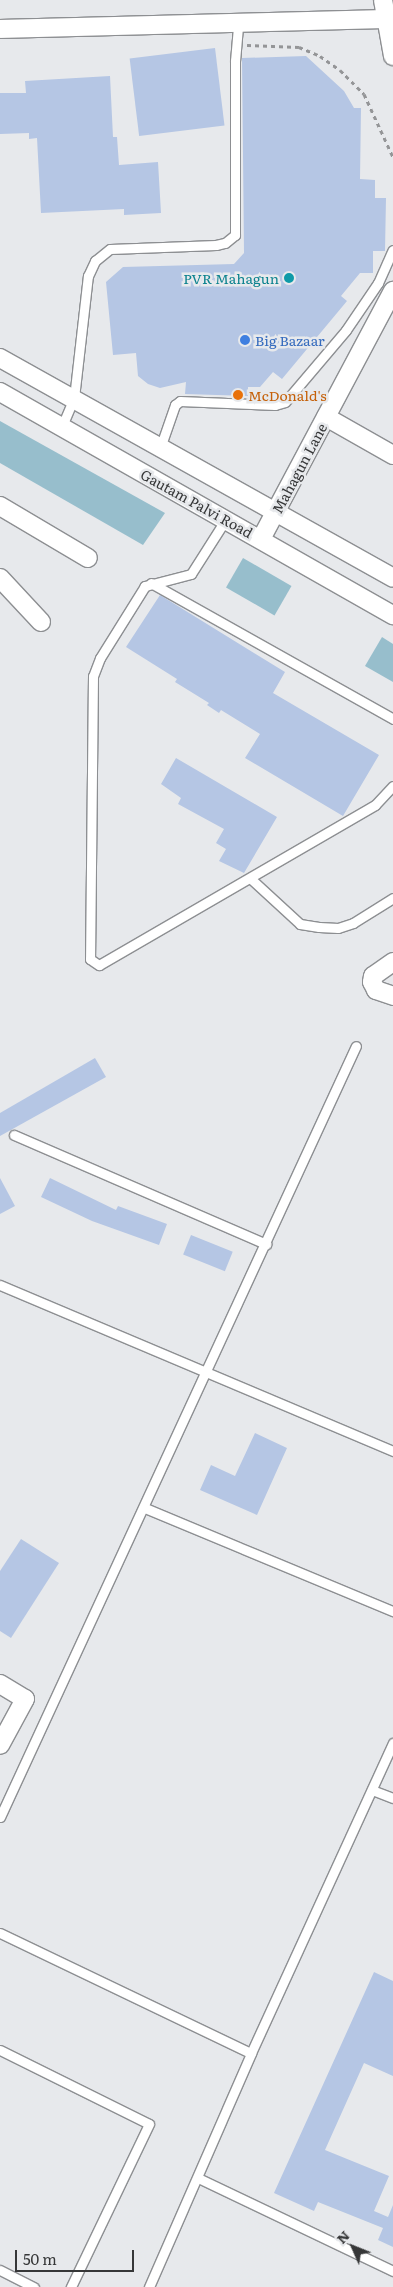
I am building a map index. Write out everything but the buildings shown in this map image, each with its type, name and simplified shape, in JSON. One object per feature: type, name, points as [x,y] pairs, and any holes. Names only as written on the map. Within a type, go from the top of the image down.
[{"type":"street","points":[[383,0],[393,56]]},
{"type":"street","points":[[0,29],[386,19]]},
{"type":"street","name":"Mahagun Lane","points":[[262,539],[393,291]]},
{"type":"street","points":[[0,358],[393,578]]},
{"type":"street","name":"Gautam Palvi Road","points":[[0,392],[393,615]]},
{"type":"street","points":[[326,417],[392,452]]},
{"type":"street","points":[[0,506],[88,558]]},
{"type":"street","points":[[0,578],[41,622]]},
{"type":"street","points":[[393,962],[373,976],[372,982],[376,990],[393,996]]},
{"type":"street","points":[[0,1684],[25,1699],[0,1745]]},
{"type":"lane","points":[[62,426],[74,398],[88,276],[94,261],[110,248],[216,246],[225,243],[235,235],[238,22]]},
{"type":"lane","points":[[160,448],[175,405],[180,401],[275,405],[285,402],[346,330],[378,283],[393,250]]},
{"type":"lane","points":[[226,519],[191,574],[150,583],[145,586],[109,642],[93,676],[90,959],[99,965],[375,805],[393,786]]},
{"type":"lane","points":[[150,583],[393,719]]},
{"type":"lane","points":[[250,878],[300,924],[319,927],[338,928],[353,923],[393,898]]},
{"type":"lane","points":[[0,1816],[145,1508],[356,1046]]},
{"type":"lane","points":[[14,1135],[266,1244]]},
{"type":"lane","points":[[0,1285],[393,1451]]},
{"type":"lane","points":[[145,1508],[393,1611]]},
{"type":"lane","points":[[149,2287],[251,2053],[393,1743]]},
{"type":"lane","points":[[372,1790],[393,1798]]},
{"type":"lane","points":[[0,1933],[251,2053]]},
{"type":"lane","points":[[0,2050],[149,2124],[71,2287]]},
{"type":"lane","points":[[198,2178],[393,2270]]},
{"type":"lane","points":[[0,2270],[34,2287]]},
{"type":"path","points":[[237,44],[299,47],[320,56],[340,70],[364,94],[393,157]]},
{"type":"water","points":[[0,421],[165,513],[143,545],[0,463]]},
{"type":"water","points":[[243,558],[291,586],[274,615],[226,587]]},
{"type":"water","points":[[382,637],[393,644],[393,682],[365,666]]},
{"type":"place","name":"PVR Mahagun","points":[[289,278]]},
{"type":"place","name":"Big Bazaar","points":[[245,340]]},
{"type":"place","name":"McDonald's","points":[[238,395]]}]
